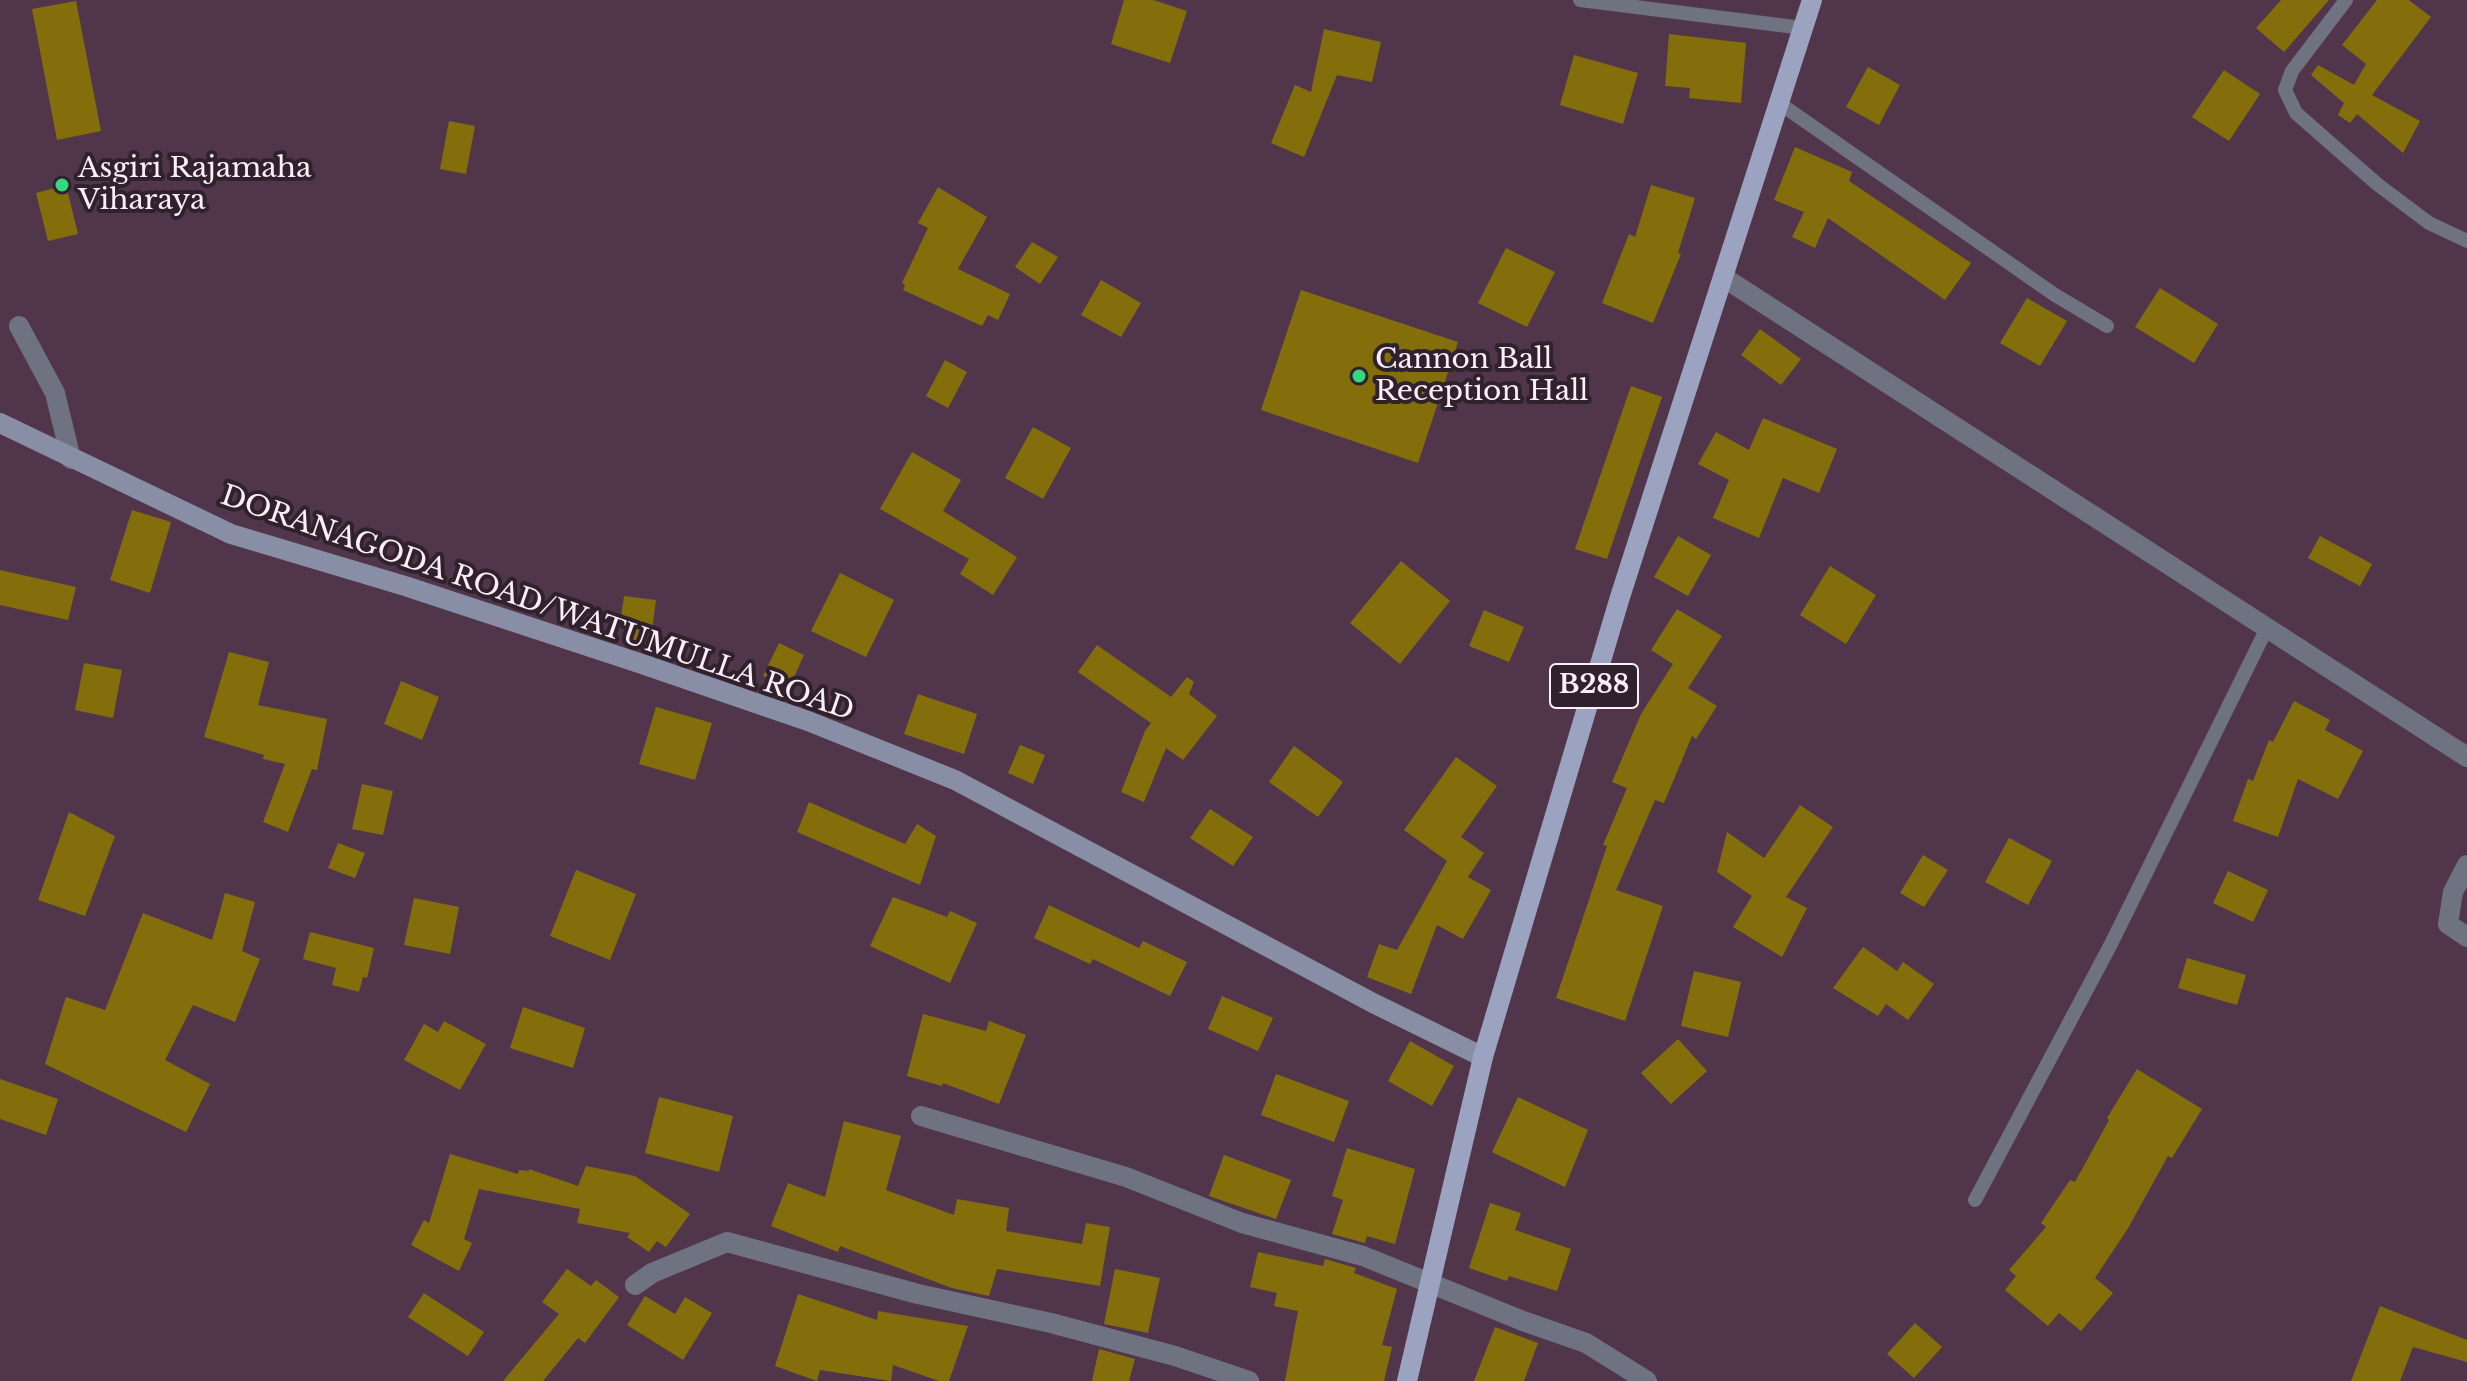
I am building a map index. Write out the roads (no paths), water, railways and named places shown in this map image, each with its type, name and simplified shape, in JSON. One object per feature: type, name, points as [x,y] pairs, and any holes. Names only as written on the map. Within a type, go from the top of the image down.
[{"type":"main road","name":"B288","points":[[1407,1381],[1483,1057],[1620,597],[1812,0]]},
{"type":"street","points":[[1723,277],[2467,757]]},
{"type":"street","points":[[19,326],[55,393],[71,459]]},
{"type":"street","name":"DORANAGODA ROAD/WATUMULLA ROAD","points":[[0,423],[231,534],[405,586],[639,663],[808,721],[955,780],[1346,989],[1483,1057]]},
{"type":"street","points":[[2467,865],[2453,892],[2448,924],[2467,937]]},
{"type":"street","points":[[921,1116],[1126,1177],[1242,1223],[1363,1256],[1586,1343],[1647,1381]]},
{"type":"street","points":[[635,1285],[652,1273],[727,1242],[918,1294],[1051,1323],[1175,1356],[1249,1381]]},
{"type":"lane","points":[[1580,0],[1803,28]]},
{"type":"lane","points":[[2346,0],[2292,71],[2285,90],[2296,113],[2387,192],[2429,223],[2467,241]]},
{"type":"lane","points":[[1779,103],[2055,295],[2107,326]]},
{"type":"lane","points":[[1975,1200],[2111,944],[2267,628]]},
{"type":"place","name":"Asgiri Rajamaha Viharaya","points":[[62,185]]},
{"type":"place","name":"Cannon Ball Reception Hall","points":[[1359,376]]}]
